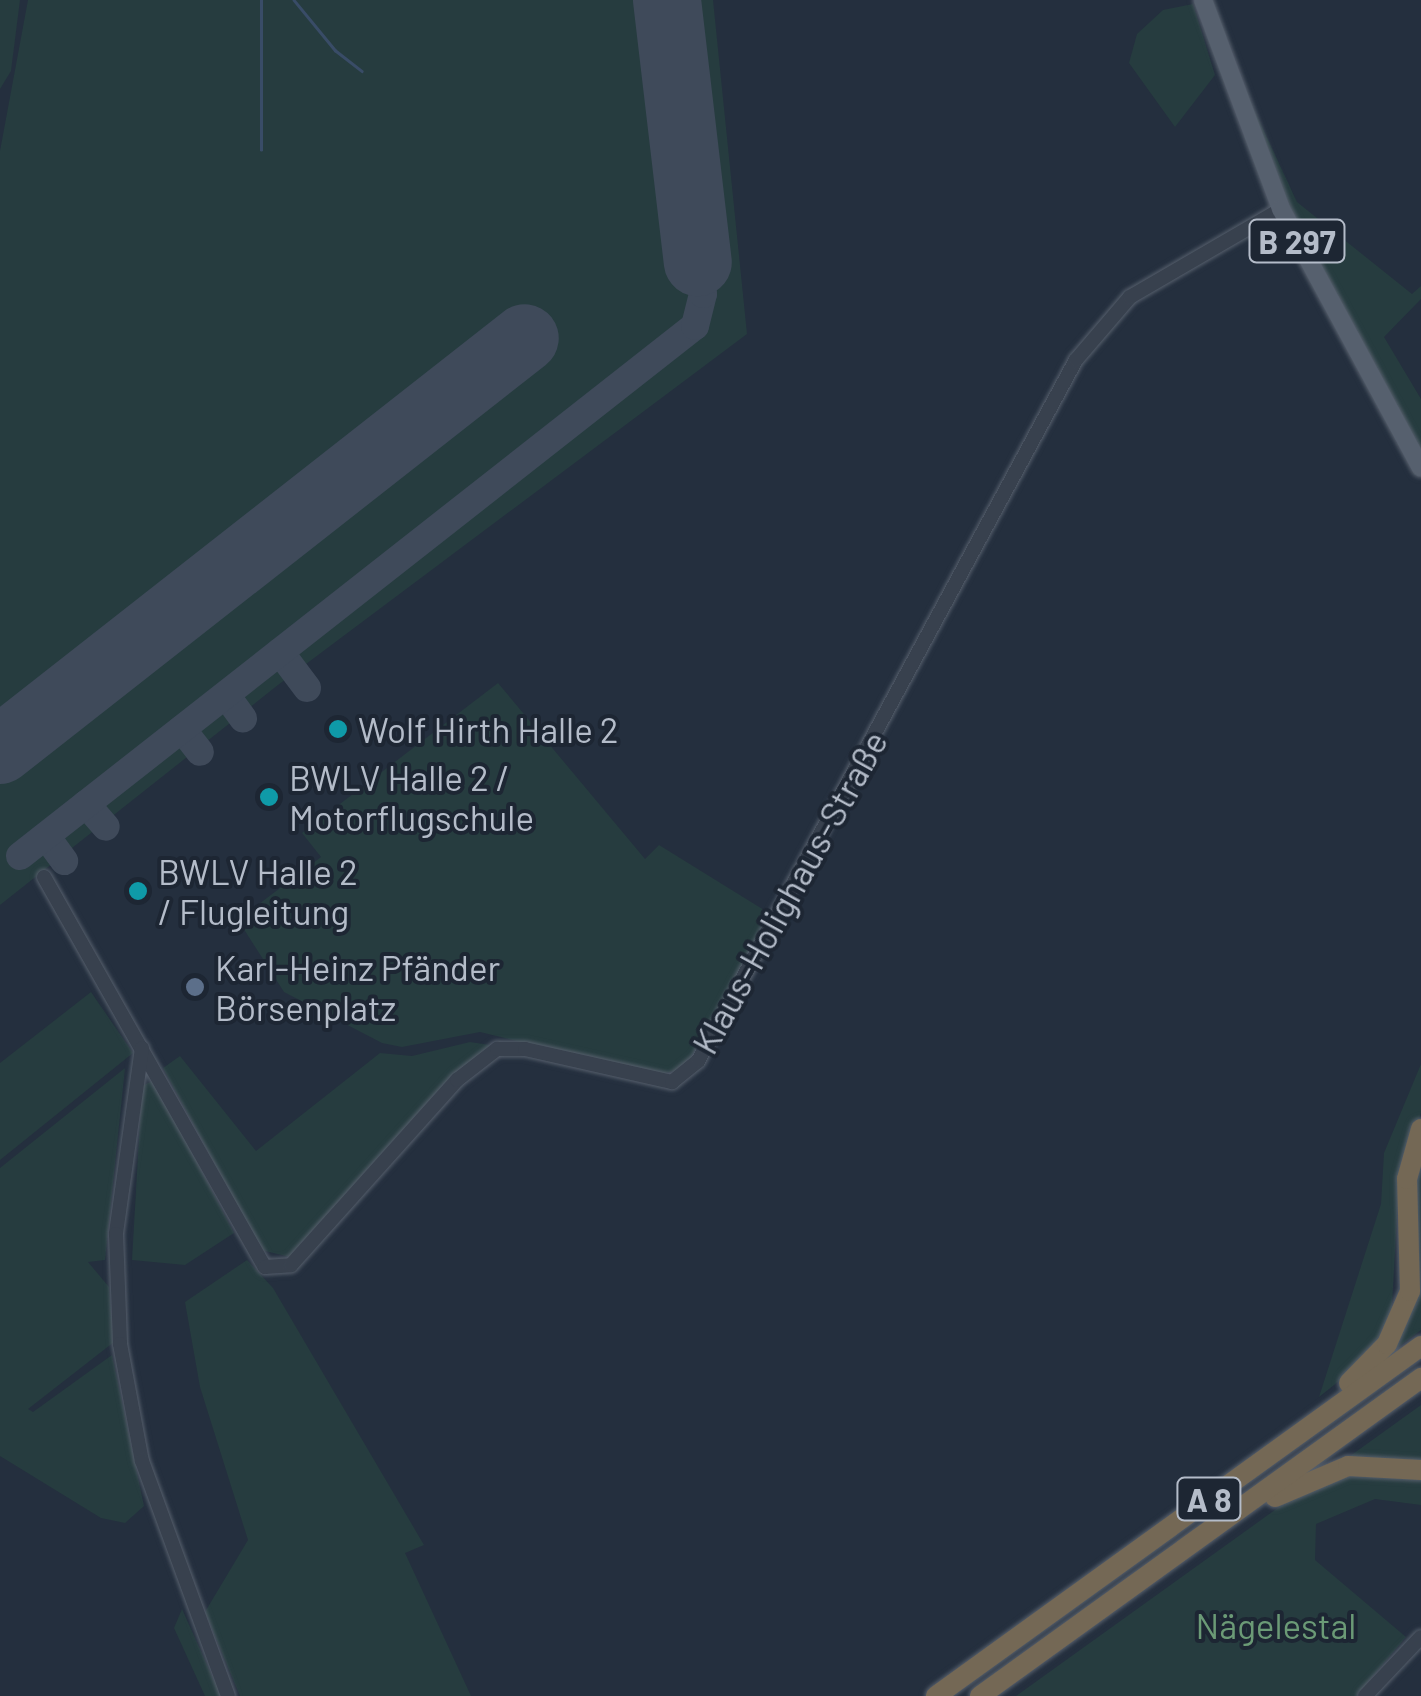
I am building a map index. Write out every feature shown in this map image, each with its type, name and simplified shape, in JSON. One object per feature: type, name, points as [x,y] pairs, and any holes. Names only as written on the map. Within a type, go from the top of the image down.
[{"type":"highway","points":[[1334,1410],[1403,1314],[1412,1267],[1407,1179],[1421,1128]]},
{"type":"highway","name":"A 8","points":[[936,1696],[1421,1346]]},
{"type":"highway","name":"A 8","points":[[980,1696],[1421,1378]]},
{"type":"highway","points":[[1259,1496],[1275,1497],[1348,1466],[1421,1470]]},
{"type":"main road","name":"B 297","points":[[1203,0],[1280,208],[1421,468]]},
{"type":"street","name":"Klaus-Holighaus-Straße","points":[[44,877],[251,1251],[275,1269],[291,1265],[457,1080],[498,1049],[525,1049],[654,1082],[687,1074],[836,812],[1076,360],[1130,296],[1280,208]]},
{"type":"street","points":[[142,1048],[116,1234],[120,1344],[142,1461],[228,1696]]},
{"type":"street","points":[[1365,1696],[1421,1638]]},
{"type":"green space","points":[[0,0],[20,0],[11,71],[0,89]]},
{"type":"green space","points":[[28,0],[713,0],[747,334],[278,685],[0,905],[0,151]]},
{"type":"green space","points":[[1193,4],[1215,75],[1175,127],[1129,63],[1137,34],[1163,10]]},
{"type":"green space","points":[[1236,71],[1297,202],[1412,294],[1421,286],[1421,299],[1384,337],[1421,399],[1421,458],[1286,207]]},
{"type":"green space","points":[[498,683],[645,859],[659,845],[772,915],[684,1069],[655,1075],[480,1032],[402,1047],[382,1043],[284,992],[238,920],[321,857],[302,833]]},
{"type":"green space","points":[[91,992],[133,1053],[0,1160],[0,1063]]},
{"type":"green space","points":[[470,1042],[490,1045],[438,1091],[290,1257],[261,1250],[163,1068],[180,1056],[256,1151],[380,1053],[412,1056]]},
{"type":"green space","points":[[1421,1064],[1421,1113],[1399,1180],[1391,1323],[1364,1361],[1319,1397],[1381,1204],[1384,1153]]},
{"type":"green space","points":[[125,1068],[105,1260],[88,1262],[109,1287],[114,1342],[28,1409],[33,1412],[112,1355],[144,1506],[125,1523],[101,1518],[0,1456],[0,1168]]},
{"type":"green space","points":[[154,1080],[234,1233],[185,1265],[132,1260],[142,1086]]},
{"type":"green space","points":[[1421,1144],[1421,1330],[1394,1350],[1414,1189]]},
{"type":"green space","points":[[247,1260],[273,1288],[424,1545],[405,1553],[471,1696],[240,1696],[205,1612],[248,1540],[200,1387],[185,1302]]},
{"type":"green space","name":"Nägelestal","points":[[1421,1405],[1421,1505],[1375,1499],[1316,1524],[1315,1560],[1406,1637],[1356,1696],[1016,1696]]},
{"type":"green space","points":[[182,1609],[221,1696],[205,1696],[174,1628]]},
{"type":"waterway","points":[[261,0],[261,150]]},
{"type":"waterway","points":[[294,0],[335,50],[362,71]]},
{"type":"taxiway","points":[[20,856],[695,326],[703,294],[698,262]]},
{"type":"taxiway","points":[[280,652],[307,688]]},
{"type":"taxiway","points":[[226,695],[243,718]]},
{"type":"taxiway","points":[[182,729],[200,752]]},
{"type":"taxiway","points":[[86,804],[106,827]]},
{"type":"taxiway","points":[[46,836],[64,861]]},
{"type":"runway","points":[[667,0],[698,262]]},
{"type":"runway","points":[[0,750],[525,338]]},
{"type":"place","name":"Wolf Hirth Halle 2","points":[[338,729]]},
{"type":"place","name":"BWLV Halle 2 / Motorflugschule","points":[[269,797]]},
{"type":"place","name":"BWLV Halle 2 / Flugleitung","points":[[138,891]]},
{"type":"place","name":"Karl-Heinz Pfänder Börsenplatz","points":[[195,987]]}]
